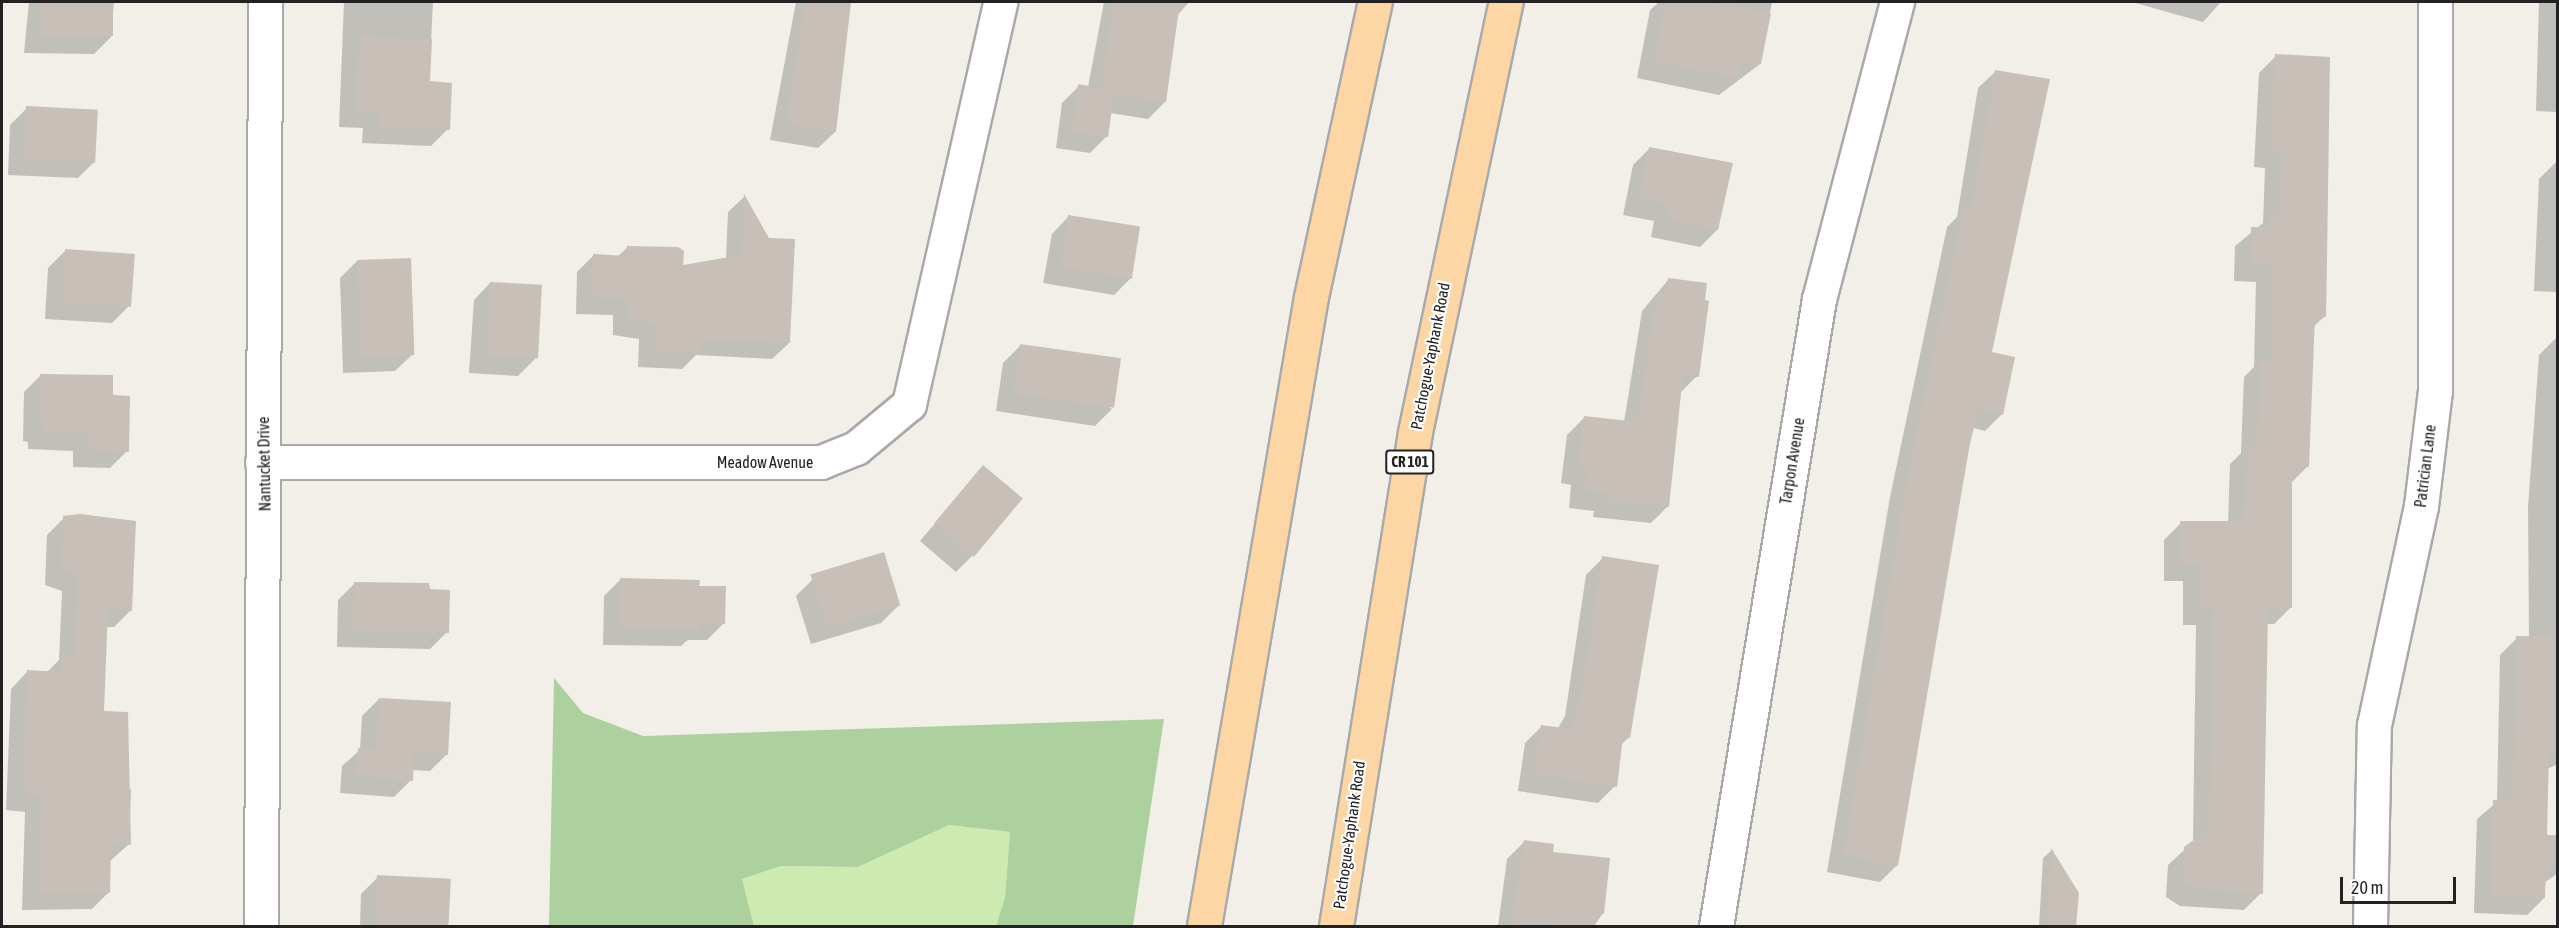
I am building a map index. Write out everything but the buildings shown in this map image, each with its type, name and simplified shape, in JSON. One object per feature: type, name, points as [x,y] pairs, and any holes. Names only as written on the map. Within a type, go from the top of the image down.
[{"type":"main road","points":[[1207,922],[1311,297],[1375,2]]},
{"type":"main road","name":"Patchogue-Yaphank Road","points":[[1336,927],[1415,432],[1506,2]]},
{"type":"street","name":"Nantucket Drive","points":[[261,927],[266,542],[262,462],[265,2]]},
{"type":"street","name":"Meadow Avenue","points":[[262,462],[821,462],[856,448],[909,404],[1000,2]]},
{"type":"street","name":"Tarpon Avenue","points":[[1716,927],[1819,299],[1897,2]]},
{"type":"street","name":"Patrician Lane","points":[[2370,927],[2374,725],[2421,506],[2435,392],[2435,2]]},
{"type":"green space","points":[[554,678],[583,713],[643,736],[1164,719],[1133,926],[996,926],[1005,897],[1010,832],[949,825],[858,867],[781,866],[742,879],[754,926],[549,926]]},
{"type":"green space","points":[[949,825],[1010,832],[1005,897],[996,926],[754,926],[742,879],[781,866],[858,867]]}]
